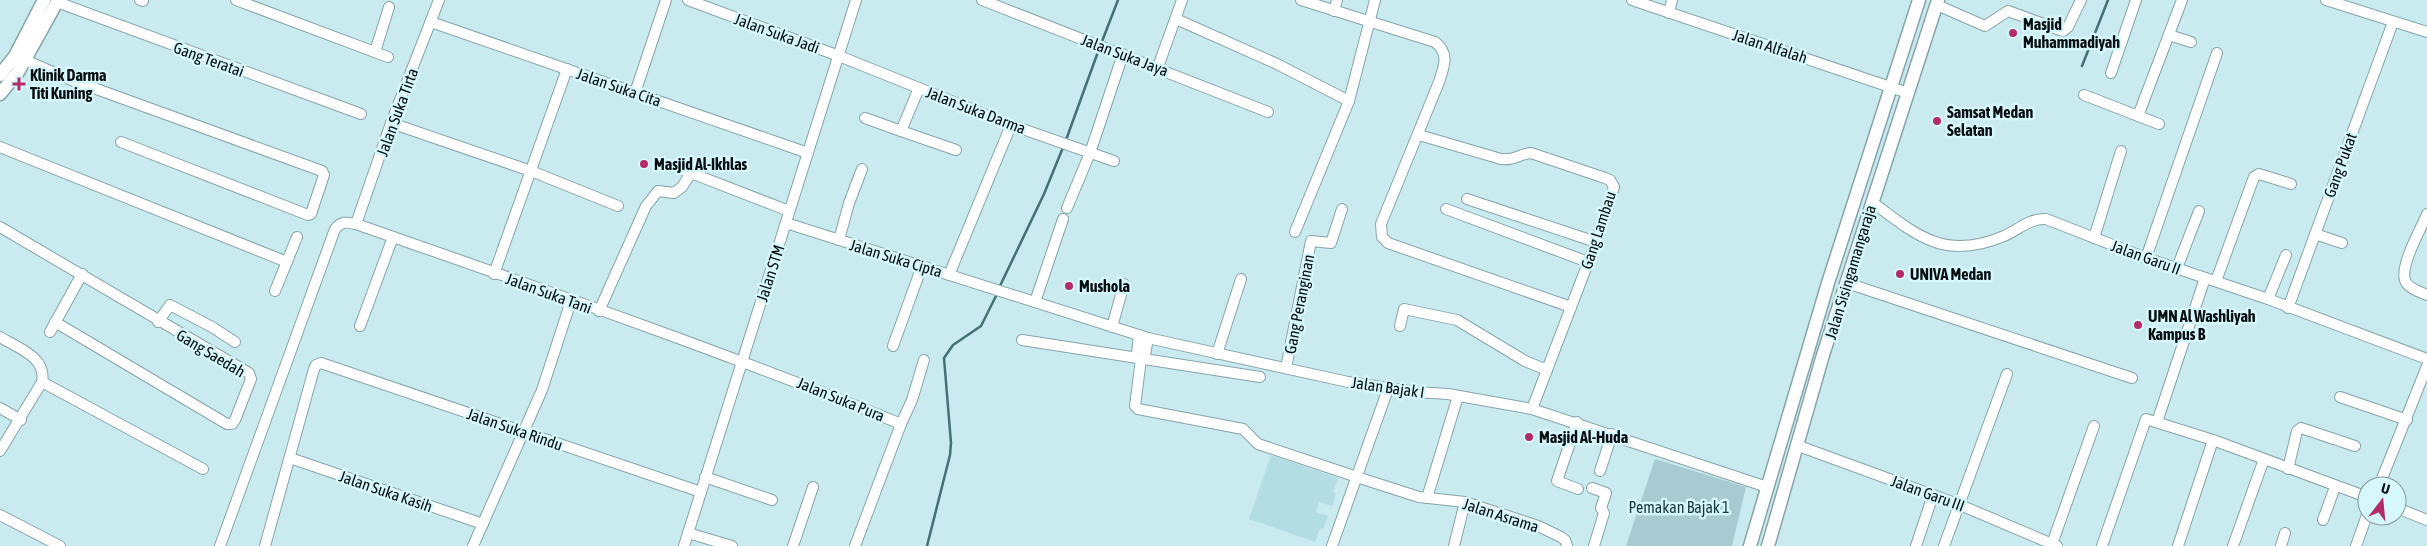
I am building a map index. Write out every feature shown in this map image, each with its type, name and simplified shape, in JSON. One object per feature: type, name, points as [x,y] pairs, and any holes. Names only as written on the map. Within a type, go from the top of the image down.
[{"type":"main road","name":"Jalan Sisingamangaraja","points":[[1750,546],[1828,282],[1919,0]]},
{"type":"main road","points":[[0,94],[25,60],[53,1]]},
{"type":"main road","points":[[0,75],[53,1]]},
{"type":"main road","name":"Jalan Sisingamangaraja","points":[[1768,546],[1796,445],[1872,202],[1938,3]]},
{"type":"street","points":[[236,0],[388,57]]},
{"type":"street","name":"Jalan Suka Tirta","points":[[356,224],[439,0]]},
{"type":"street","points":[[635,93],[666,0]]},
{"type":"street","name":"Jalan Suka Jadi","points":[[688,0],[839,56]]},
{"type":"street","name":"Jalan STM","points":[[684,546],[856,0]]},
{"type":"street","name":"Jalan Suka Jaya","points":[[982,0],[1158,67],[1268,112]]},
{"type":"street","points":[[1158,67],[1182,0]]},
{"type":"street","points":[[1302,0],[1435,42],[1444,52],[1446,59],[1439,82],[1381,224],[1382,237],[1388,243],[1571,307]]},
{"type":"street","points":[[1334,11],[1337,0]]},
{"type":"street","points":[[1295,232],[1349,100],[1375,0]]},
{"type":"street","name":"Jalan Alfalah","points":[[1632,0],[1908,93]]},
{"type":"street","points":[[1668,13],[1672,0]]},
{"type":"street","points":[[1938,3],[1985,26],[2008,11],[2063,31],[2068,27],[2081,0]]},
{"type":"street","points":[[2111,73],[2136,0]]},
{"type":"street","points":[[2138,116],[2182,0]]},
{"type":"street","points":[[2326,0],[2427,32]]},
{"type":"street","name":"Gang Teratai","points":[[53,1],[361,114]]},
{"type":"street","points":[[375,52],[389,7]]},
{"type":"street","points":[[1176,19],[1277,64],[1349,100]]},
{"type":"street","name":"Jalan Suka Cita","points":[[431,22],[808,153]]},
{"type":"street","name":"Gang Pukat","points":[[2288,308],[2393,22]]},
{"type":"street","points":[[2169,35],[2191,42]]},
{"type":"street","points":[[2146,258],[2217,52]]},
{"type":"street","points":[[1067,208],[1090,153],[1123,54]]},
{"type":"street","name":"Jalan Suka Darma","points":[[839,56],[1011,125],[1114,160]]},
{"type":"street","points":[[25,60],[69,79],[322,171],[324,177],[311,214],[308,215],[121,142]]},
{"type":"street","points":[[494,274],[567,69]]},
{"type":"street","points":[[901,131],[919,88]]},
{"type":"street","points":[[2084,96],[2159,124]]},
{"type":"street","points":[[865,118],[956,150]]},
{"type":"street","points":[[392,123],[530,171],[618,206]]},
{"type":"street","points":[[949,275],[1011,125]]},
{"type":"street","name":"Gang Lambau","points":[[1419,134],[1501,160],[1511,161],[1524,154],[1531,153],[1610,180],[1614,187],[1596,242],[1532,409]]},
{"type":"street","points":[[0,147],[287,262]]},
{"type":"street","points":[[2094,238],[2122,151]]},
{"type":"street","points":[[673,166],[789,211]]},
{"type":"street","points":[[839,240],[849,203],[862,169]]},
{"type":"street","points":[[599,311],[646,206],[658,191],[674,193],[682,187],[691,174]]},
{"type":"street","points":[[2216,281],[2254,177],[2259,174],[2290,184]]},
{"type":"street","points":[[1468,199],[1596,242]]},
{"type":"street","name":"Jalan Garu II","points":[[1872,202],[1909,230],[1930,242],[1942,246],[1986,242],[2042,219],[2146,258],[2268,299],[2427,360]]},
{"type":"street","name":"Gang Peranginan","points":[[1286,368],[1311,241],[1331,243],[1342,209]]},
{"type":"street","points":[[1446,209],[1588,262]]},
{"type":"street","points":[[2177,268],[2199,211]]},
{"type":"street","points":[[2427,214],[2404,267],[2404,280],[2408,286],[2427,295]]},
{"type":"street","points":[[1035,302],[1063,219]]},
{"type":"street","points":[[220,546],[335,230],[340,224],[345,222],[356,224]]},
{"type":"street","name":"Jalan Suka Cipta","points":[[786,223],[1006,293]]},
{"type":"street","name":"Jalan Suka Tani","points":[[356,224],[742,360]]},
{"type":"street","name":"Gang Saedah","points":[[0,228],[82,274],[158,322],[249,373],[251,379],[234,423],[227,424],[55,322]]},
{"type":"street","points":[[2315,234],[2342,243]]},
{"type":"street","points":[[275,291],[297,237]]},
{"type":"street","points":[[360,326],[393,237]]},
{"type":"street","points":[[2268,299],[2286,255]]},
{"type":"street","points":[[893,346],[922,266]]},
{"type":"street","points":[[50,332],[82,274]]},
{"type":"street","points":[[2157,422],[2206,278]]},
{"type":"street","points":[[1217,354],[1241,279]]},
{"type":"street","points":[[1847,282],[2132,378]]},
{"type":"street","points":[[1112,327],[1124,284]]},
{"type":"street","name":"Jalan Bajak I","points":[[1006,293],[1144,337],[1217,354],[1388,389],[1458,396],[1532,409],[1577,422],[1767,488]]},
{"type":"street","points":[[473,546],[542,390],[571,301]]},
{"type":"street","points":[[158,322],[170,305],[212,327],[235,342]]},
{"type":"street","points":[[1400,326],[1404,308],[1457,320],[1525,360],[1547,370]]},
{"type":"street","points":[[0,337],[31,355],[40,363],[44,373],[42,382],[21,420],[0,451]]},
{"type":"street","points":[[1141,359],[1145,354],[1144,337]]},
{"type":"street","points":[[1022,340],[1260,377]]},
{"type":"street","name":"Jalan Asrama","points":[[1141,359],[1135,406],[1138,409],[1243,430],[1258,444],[1355,476],[1427,498],[1465,502],[1538,526],[1562,537],[1566,540],[1567,546]]},
{"type":"street","name":"Jalan Suka Pura","points":[[742,360],[901,424],[855,546]]},
{"type":"street","points":[[901,424],[912,400],[924,360]]},
{"type":"street","name":"Jalan Suka Rindu","points":[[290,458],[314,369],[318,363],[330,365],[701,492]]},
{"type":"street","points":[[2383,476],[2427,366]]},
{"type":"street","points":[[1944,546],[2008,374]]},
{"type":"street","points":[[42,382],[203,469]]},
{"type":"street","points":[[1332,546],[1355,476],[1388,389]]},
{"type":"street","points":[[1427,498],[1458,396]]},
{"type":"street","points":[[2340,397],[2407,420]]},
{"type":"street","points":[[0,408],[21,420]]},
{"type":"street","points":[[2102,546],[2145,421],[2148,419],[2212,440],[2357,494]]},
{"type":"street","points":[[1577,422],[1558,481],[1578,489]]},
{"type":"street","points":[[2054,545],[2094,426]]},
{"type":"street","points":[[2288,469],[2297,431],[2300,428],[2354,446]]},
{"type":"street","points":[[1600,471],[1612,434]]},
{"type":"street","points":[[2178,546],[2212,440]]},
{"type":"street","name":"Jalan Garu III","points":[[1796,445],[1960,505],[2054,545]]},
{"type":"street","points":[[265,546],[290,458]]},
{"type":"street","name":"Jalan Suka Kasih","points":[[290,458],[483,524]]},
{"type":"street","points":[[2233,546],[2264,460]]},
{"type":"street","points":[[705,478],[772,500]]},
{"type":"street","points":[[793,546],[813,487]]},
{"type":"street","points":[[2323,520],[2335,487]]},
{"type":"street","points":[[1592,488],[1606,493],[1601,508],[1604,513],[1594,546]]},
{"type":"street","points":[[1916,546],[1933,495]]},
{"type":"street","points":[[1454,546],[1465,502]]},
{"type":"street","points":[[2407,512],[2427,520]]},
{"type":"street","points":[[0,516],[60,546]]},
{"type":"street","points":[[2356,546],[2363,526]]},
{"type":"street","points":[[688,533],[732,546]]},
{"type":"street","points":[[2281,546],[2285,533]]},
{"type":"shaded area","points":[[1271,455],[1338,478],[1333,492],[1336,493],[1332,506],[1319,502],[1316,512],[1328,516],[1323,529],[1320,528],[1315,542],[1249,519]]},
{"type":"green space","name":"Pemakan Bajak 1","points":[[1655,459],[1746,487],[1732,546],[1626,546]]},
{"type":"waterway","points":[[1101,44],[1118,0]]},
{"type":"waterway","points":[[2082,66],[2108,0]]},
{"type":"waterway","points":[[1066,140],[1099,49]]},
{"type":"waterway","points":[[999,288],[1044,194],[1064,145]]},
{"type":"waterway","points":[[927,546],[950,455],[951,443],[944,358],[953,345],[981,326],[997,294]]},
{"type":"place","name":"Masjid Muhammadiyah","points":[[2013,33]]},
{"type":"place","name":"Klinik Darma Titi Kuning","points":[[19,84]]},
{"type":"place","name":"Samsat Medan Selatan","points":[[1937,121]]},
{"type":"place","name":"Masjid Al-Ikhlas","points":[[644,164]]},
{"type":"place","name":"UNIVA Medan","points":[[1900,274]]},
{"type":"place","name":"Mushola","points":[[1069,286]]},
{"type":"place","name":"UMN Al Washliyah Kampus B","points":[[2138,325]]},
{"type":"place","name":"Masjid Al-Huda","points":[[1529,437]]}]
